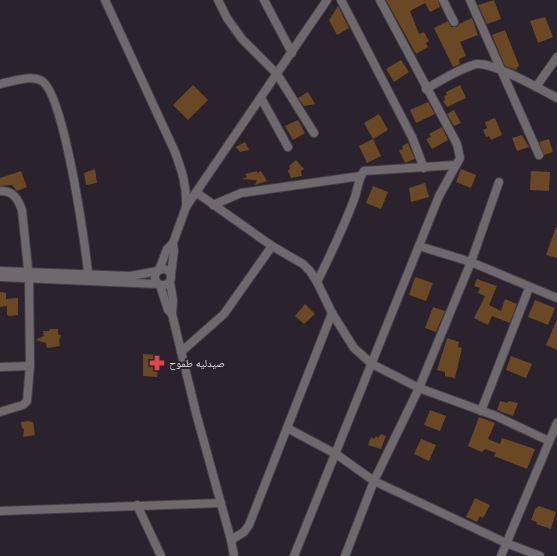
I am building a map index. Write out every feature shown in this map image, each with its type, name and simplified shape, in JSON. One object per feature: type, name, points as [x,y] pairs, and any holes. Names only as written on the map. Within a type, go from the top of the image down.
[{"type":"street","points":[[105,0],[175,152],[183,172],[187,189],[186,206],[173,242],[167,249],[155,278],[159,284],[168,310],[172,314]]},
{"type":"street","points":[[218,0],[227,18],[242,39],[278,74],[314,133]]},
{"type":"street","points":[[264,0],[292,52]]},
{"type":"street","points":[[186,206],[197,193],[327,0]]},
{"type":"street","points":[[341,0],[412,137],[424,168]]},
{"type":"street","points":[[294,556],[439,196],[460,158],[457,144],[426,89],[380,0]]},
{"type":"street","points":[[443,0],[454,22]]},
{"type":"street","points":[[470,0],[539,155]]},
{"type":"street","points":[[536,87],[557,57]]},
{"type":"street","points":[[426,89],[480,64],[501,71],[557,98]]},
{"type":"street","points":[[0,84],[36,78],[46,84],[52,94],[58,110],[70,164],[88,274]]},
{"type":"street","points":[[261,98],[288,147]]},
{"type":"street","points":[[317,282],[355,198],[361,176],[364,171],[455,165]]},
{"type":"street","points":[[213,205],[241,193],[361,176]]},
{"type":"street","points":[[345,556],[374,481],[419,388],[471,262],[499,182]]},
{"type":"street","points":[[0,191],[12,193],[18,199],[22,210],[29,275],[30,366],[28,402],[23,406],[0,412]]},
{"type":"street","points":[[197,193],[272,246],[303,264],[317,282],[332,313],[354,348],[372,364],[419,388],[481,411],[549,441]]},
{"type":"street","points":[[173,242],[174,251],[171,278],[173,300],[172,314],[234,556]]},
{"type":"street","points":[[181,352],[224,314],[272,246]]},
{"type":"street","points":[[419,246],[471,262],[529,288],[557,298]]},
{"type":"street","points":[[0,277],[88,274],[130,276],[159,270],[167,270],[171,278]]},
{"type":"street","points":[[0,271],[29,275],[159,284],[166,286],[171,278]]},
{"type":"street","points":[[481,411],[529,288]]},
{"type":"street","points":[[231,540],[244,532],[249,525],[332,313]]},
{"type":"street","points":[[0,367],[30,366]]},
{"type":"street","points":[[501,556],[557,423]]},
{"type":"street","points":[[286,428],[336,454],[374,481],[506,544],[540,556]]},
{"type":"street","points":[[0,511],[221,503]]},
{"type":"street","points":[[137,505],[161,556]]},
{"type":"building","points":[[386,0],[438,0],[440,7],[430,12],[425,3],[410,11],[419,34],[424,32],[429,41],[426,43],[428,47],[416,54]]},
{"type":"building","points":[[494,0],[501,19],[487,24],[478,5]]},
{"type":"building","points":[[338,6],[349,28],[337,35],[329,20]]},
{"type":"building","points":[[545,17],[553,37],[538,43],[530,21]]},
{"type":"building","points":[[472,18],[478,35],[460,42],[466,56],[459,59],[460,64],[453,67],[434,28],[448,21],[451,27],[456,27]]},
{"type":"building","points":[[505,30],[519,65],[516,70],[505,66],[492,35]]},
{"type":"building","points":[[401,60],[409,72],[394,82],[386,69]]},
{"type":"building","points":[[193,85],[208,100],[188,120],[173,105]]},
{"type":"building","points":[[460,85],[466,98],[447,107],[443,101],[445,100],[444,96],[447,95],[446,92]]},
{"type":"building","points":[[308,92],[315,104],[304,106],[298,98]]},
{"type":"building","points":[[428,102],[435,114],[416,123],[410,110]]},
{"type":"building","points":[[454,110],[461,123],[454,126],[447,114]]},
{"type":"building","points":[[379,114],[388,130],[373,139],[364,123]]},
{"type":"building","points":[[495,118],[502,135],[491,140],[489,136],[486,137],[483,130],[487,128],[485,122]]},
{"type":"building","points":[[298,120],[305,133],[293,140],[285,126]]},
{"type":"building","points":[[442,127],[448,140],[432,149],[426,139],[431,137],[429,134]]},
{"type":"building","points":[[522,135],[529,147],[517,151],[512,138]]},
{"type":"building","points":[[373,139],[381,156],[367,163],[359,146]]},
{"type":"building","points":[[549,139],[553,152],[544,155],[539,142]]},
{"type":"building","points":[[245,142],[249,150],[240,152],[236,147]]},
{"type":"building","points":[[408,143],[415,159],[405,163],[399,150],[403,149],[402,146]]},
{"type":"building","points":[[296,160],[304,169],[301,171],[302,176],[291,178],[288,171],[290,168],[289,166]]},
{"type":"building","points":[[95,169],[97,183],[86,185],[84,173]]},
{"type":"building","points":[[461,169],[476,175],[471,188],[456,182]]},
{"type":"building","points":[[21,171],[27,187],[17,191],[12,185],[0,186],[0,178]]},
{"type":"building","points":[[257,171],[257,173],[261,171],[267,181],[255,185],[257,180],[242,179],[247,177],[245,174]]},
{"type":"building","points":[[531,171],[550,172],[549,191],[530,190]]},
{"type":"building","points":[[425,183],[429,197],[411,202],[409,188]]},
{"type":"building","points":[[373,186],[388,192],[381,209],[366,203]]},
{"type":"building","points":[[557,227],[557,258],[546,255]]},
{"type":"building","points":[[415,277],[433,283],[426,301],[409,295]]},
{"type":"building","points":[[477,279],[497,286],[489,305],[501,311],[505,299],[517,304],[510,323],[492,316],[488,325],[474,318],[485,296],[478,293],[480,288],[474,286]]},
{"type":"building","points":[[0,292],[6,293],[6,299],[18,298],[18,315],[7,315],[7,306],[0,307]]},
{"type":"building","points":[[535,300],[555,308],[548,325],[528,317]]},
{"type":"building","points":[[305,304],[315,314],[304,324],[295,316]]},
{"type":"building","points":[[433,307],[445,311],[436,332],[425,328]]},
{"type":"building","points":[[557,319],[557,350],[546,345]]},
{"type":"building","points":[[50,329],[58,329],[58,334],[61,336],[59,340],[60,346],[47,348],[46,343],[35,340],[44,336],[43,331],[49,331]]},
{"type":"building","points":[[447,338],[459,342],[458,347],[462,348],[455,378],[445,376],[445,372],[437,370]]},
{"type":"building","points":[[143,354],[159,355],[157,377],[143,376]]},
{"type":"building","points":[[511,356],[532,364],[526,378],[506,370]]},
{"type":"building","points":[[500,401],[507,403],[509,401],[518,403],[513,416],[497,410]]},
{"type":"building","points":[[430,410],[446,416],[440,431],[424,425]]},
{"type":"building","points":[[479,417],[495,423],[488,439],[500,444],[502,438],[535,449],[527,469],[494,456],[496,453],[485,449],[482,452],[468,446]]},
{"type":"building","points":[[21,422],[33,422],[35,435],[23,437],[24,429],[22,428]]},
{"type":"building","points":[[381,434],[386,436],[381,449],[368,445],[371,437],[374,439],[376,436],[378,438]]},
{"type":"building","points":[[421,439],[436,445],[429,461],[414,454]]},
{"type":"building","points":[[475,498],[490,505],[483,518],[480,516],[477,522],[466,517]]},
{"type":"building","points":[[539,506],[556,512],[551,529],[536,524],[537,522],[531,520],[535,509]]},
{"type":"place","name":"صيدليه طموح","points":[[157,363]]}]
